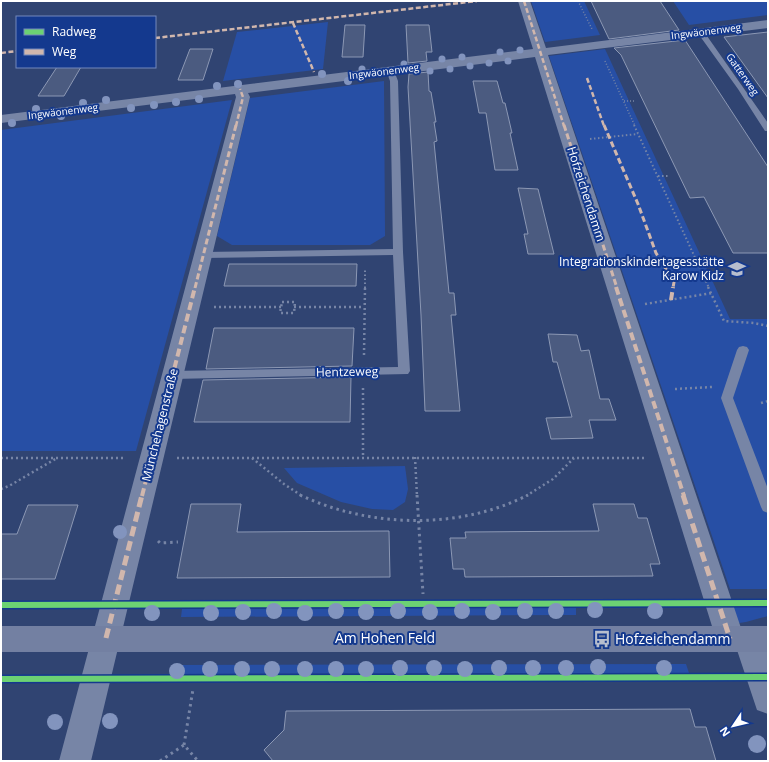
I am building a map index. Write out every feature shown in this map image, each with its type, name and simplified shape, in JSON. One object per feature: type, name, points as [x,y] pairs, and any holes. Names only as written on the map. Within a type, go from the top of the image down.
[{"type":"street","name":"Hofzeichendamm","points":[[524,1],[672,458],[749,639],[768,699]]},
{"type":"street","name":"Ingwäonenweg","points":[[1,119],[768,24]]},
{"type":"street","name":"Münchehagenstraße","points":[[75,761],[243,97],[240,89]]},
{"type":"street","name":"Am Hohen Feld","points":[[1,639],[749,639]]},
{"type":"lane","name":"Gatterweg","points":[[700,32],[738,84],[768,129]]},
{"type":"lane","name":"Hentzeweg","points":[[172,375],[404,371],[398,252],[394,81],[390,70]]},
{"type":"lane","points":[[203,255],[398,252]]},
{"type":"lane","points":[[743,350],[727,398],[768,507]]},
{"type":"path","points":[[578,1],[592,29]]},
{"type":"path","points":[[602,55],[724,321],[754,323],[768,326]]},
{"type":"path","points":[[624,101],[634,101]]},
{"type":"path","points":[[569,141],[639,134]]},
{"type":"path","points":[[658,176],[670,176]]},
{"type":"path","points":[[623,307],[712,293]]},
{"type":"path","points":[[282,302],[295,302],[294,312],[280,313],[281,307],[282,302]]},
{"type":"path","points":[[190,307],[281,307]]},
{"type":"path","points":[[294,307],[364,307]]},
{"type":"path","points":[[650,392],[706,386],[729,389]]},
{"type":"path","points":[[761,403],[768,401]]},
{"type":"path","points":[[415,457],[423,594]]},
{"type":"path","points":[[252,458],[276,479],[296,492],[326,506],[366,516],[418,520],[454,518],[506,505],[551,480],[574,457]]},
{"type":"path","points":[[1,458],[672,458]]},
{"type":"path","points":[[1,489],[9,486],[57,458]]},
{"type":"path","points":[[160,761],[184,745],[193,689]]},
{"type":"path","points":[[184,745],[198,761]]},
{"type":"shaded area","points":[[531,1],[584,1],[600,35],[545,42]]},
{"type":"shaded area","points":[[673,1],[768,1],[768,15],[689,25]]},
{"type":"shaded area","points":[[328,22],[323,69],[223,81],[237,32]]},
{"type":"shaded area","points":[[605,49],[730,319],[768,319],[768,589],[730,589],[549,56]]},
{"type":"shaded area","points":[[384,81],[385,236],[370,245],[232,245],[217,236],[250,98]]},
{"type":"shaded area","points":[[232,100],[136,451],[1,451],[1,130]]},
{"type":"shaded area","points":[[405,466],[408,489],[405,502],[393,510],[372,509],[341,502],[297,483],[284,468]]},
{"type":"shaded area","points":[[576,607],[576,615],[181,617],[182,609]]},
{"type":"shaded area","points":[[731,607],[768,607],[768,616],[739,623]]},
{"type":"shaded area","points":[[686,664],[689,673],[171,674],[172,665]]},
{"type":"building","points":[[591,1],[660,1],[679,30],[609,39]]},
{"type":"building","points":[[345,25],[365,25],[363,57],[342,57]]},
{"type":"building","points":[[406,25],[429,25],[432,52],[426,52],[427,61],[408,63]]},
{"type":"building","points":[[768,32],[768,98],[724,37]]},
{"type":"building","points":[[685,40],[768,167],[768,253],[733,253],[704,197],[690,198],[621,55],[614,48]]},
{"type":"building","points":[[190,49],[213,49],[203,80],[178,80]]},
{"type":"building","points":[[56,68],[80,68],[64,96],[38,96]]},
{"type":"building","points":[[428,72],[429,91],[431,92],[436,122],[434,122],[437,141],[434,142],[449,293],[454,293],[456,315],[451,315],[460,411],[425,411],[408,87],[409,74]]},
{"type":"building","points":[[473,81],[497,81],[503,103],[505,103],[518,170],[495,170],[486,113],[479,113]]},
{"type":"building","points":[[518,188],[538,189],[554,254],[528,254],[524,234],[528,234]]},
{"type":"building","points":[[229,264],[357,264],[356,286],[224,286]]},
{"type":"building","points":[[214,328],[354,328],[352,366],[206,369]]},
{"type":"building","points":[[548,334],[577,335],[581,351],[589,350],[600,399],[609,399],[616,420],[589,420],[593,438],[551,439],[546,418],[572,417],[557,362],[553,362]]},
{"type":"building","points":[[351,377],[350,422],[194,422],[203,380]]},
{"type":"building","points":[[191,504],[241,504],[237,532],[389,531],[390,577],[177,578]]},
{"type":"building","points":[[593,504],[634,504],[638,518],[647,518],[660,564],[650,564],[653,576],[465,577],[464,569],[453,569],[450,538],[466,538],[465,532],[599,531]]},
{"type":"building","points":[[28,505],[78,505],[55,579],[1,579],[1,534],[17,534]]},
{"type":"building","points":[[690,709],[695,727],[706,727],[716,761],[273,761],[264,750],[284,730],[286,711]]},
{"type":"marked path","points":[[156,38],[477,1]]},
{"type":"marked path","points":[[524,1],[730,639]]},
{"type":"marked path","points":[[293,23],[314,72]]},
{"type":"marked path","points":[[1,53],[16,51]]},
{"type":"marked path","points":[[587,78],[608,137],[638,204],[656,253],[674,282],[671,300]]},
{"type":"marked path","points":[[106,638],[243,97],[240,89]]},
{"type":"cycle path","points":[[1,605],[768,603]]},
{"type":"cycle path","points":[[1,679],[768,677]]},
{"type":"place","name":"Integrationskindertagesstätte Karow Kidz","points":[[737,269]]},
{"type":"place","name":"Hofzeichendamm","points":[[602,639]]}]
